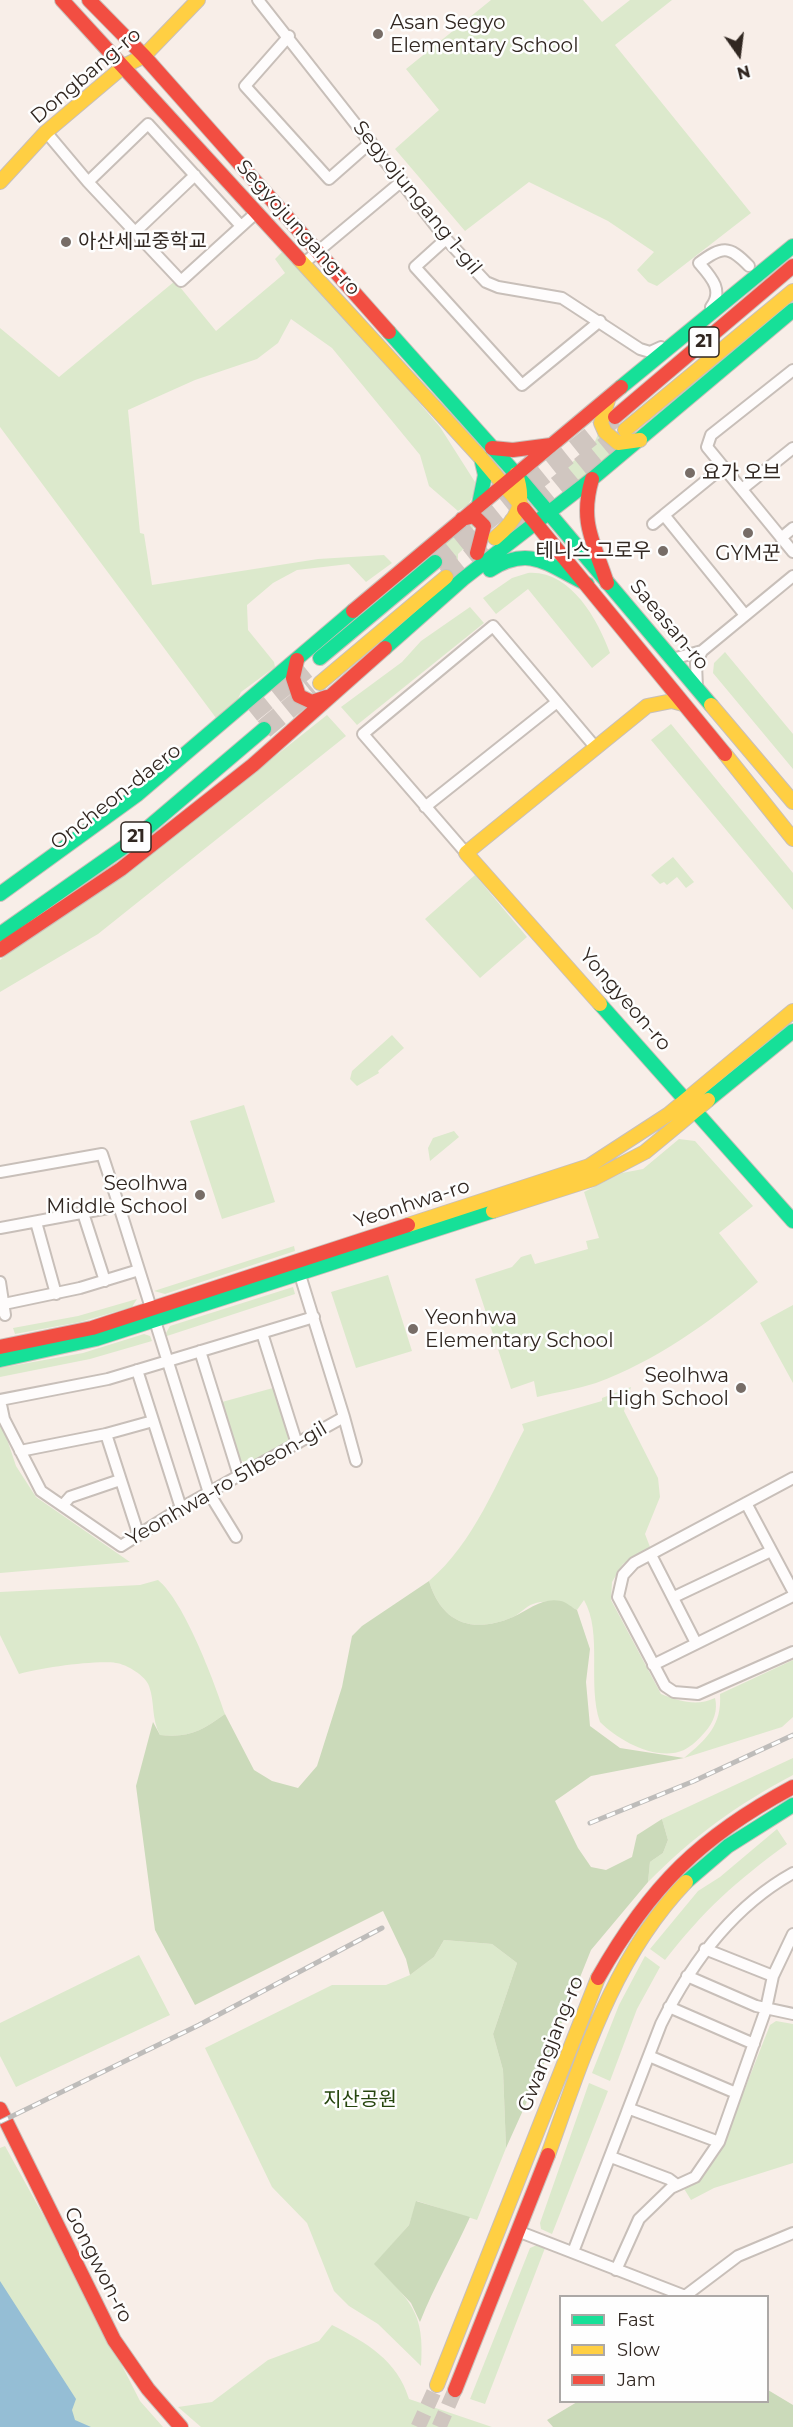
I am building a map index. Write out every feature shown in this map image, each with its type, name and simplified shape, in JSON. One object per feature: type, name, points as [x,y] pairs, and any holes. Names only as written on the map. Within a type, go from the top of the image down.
[{"type":"main road","name":"Segyojungang-ro","points":[[62,0],[304,263],[503,485]]},
{"type":"main road","name":"Segyojungang-ro","points":[[89,0],[144,56],[516,474]]},
{"type":"main road","name":"Dongbang-ro","points":[[0,182],[46,132],[124,66],[144,56],[198,0]]},
{"type":"main road","points":[[327,697],[312,702],[298,696],[293,685],[292,674],[479,504],[793,246]]},
{"type":"main road","name":"21","points":[[615,417],[793,266]]},
{"type":"main road","name":"21","points":[[625,430],[793,291]]},
{"type":"main road","points":[[0,950],[122,869],[253,765],[327,697],[437,604],[463,579],[640,440],[793,310]]},
{"type":"main road","points":[[608,400],[601,423],[605,432],[618,443],[640,440]]},
{"type":"main road","points":[[492,448],[513,450],[554,444]]},
{"type":"main road","points":[[479,504],[485,475],[481,458]]},
{"type":"main road","points":[[477,553],[513,523],[522,507],[520,485],[516,474]]},
{"type":"main road","name":"Saeasan-ro","points":[[516,474],[793,802]]},
{"type":"main road","points":[[592,479],[584,510],[586,532],[600,557],[607,583]]},
{"type":"main road","name":"Saeasan-ro","points":[[503,485],[587,584],[793,839]]},
{"type":"main road","points":[[462,519],[474,516],[484,526],[477,553],[463,579]]},
{"type":"main road","points":[[437,604],[453,598],[499,563],[516,556],[550,562],[587,584]]},
{"type":"main road","points":[[0,894],[138,794],[301,664],[435,562]]},
{"type":"main road","points":[[320,683],[446,577]]},
{"type":"main road","name":"Saeasan-ro","points":[[647,706],[654,694],[653,667]]},
{"type":"main road","points":[[466,853],[647,706],[672,701],[683,704]]},
{"type":"main road","name":"Oncheon-daero","points":[[0,906],[133,810],[251,713]]},
{"type":"main road","name":"Oncheon-daero","points":[[0,934],[131,842],[264,729]]},
{"type":"main road","name":"Yongyeon-ro","points":[[466,853],[698,1111],[793,1221]]},
{"type":"main road","name":"Yeonhwa-ro","points":[[0,1360],[96,1339],[153,1315],[589,1166],[624,1148],[793,1011]]},
{"type":"main road","name":"Yeonhwa-ro","points":[[0,1347],[153,1315],[300,1275],[593,1179],[645,1152],[698,1111],[793,1031]]},
{"type":"main road","name":"Gwangjang-ro","points":[[437,2385],[591,1991],[620,1937],[651,1894],[688,1855],[754,1807],[793,1787]]},
{"type":"main road","name":"Gwangjang-ro","points":[[455,2390],[519,2232],[615,1981],[639,1938],[675,1895],[729,1844],[793,1805]]},
{"type":"main road","name":"Gongwon-ro","points":[[0,2109],[114,2340],[148,2389],[181,2427]]},
{"type":"street","name":"Segyojungang 1-gil","points":[[258,0],[289,36],[446,239],[491,285],[562,298],[640,349],[650,352],[656,350],[712,306],[717,297],[716,287],[699,263],[716,250],[725,250],[736,253],[749,266]]},
{"type":"street","points":[[289,36],[244,86],[329,179],[371,142]]},
{"type":"street","points":[[140,116],[241,226]]},
{"type":"street","points":[[88,182],[148,124]]},
{"type":"street","points":[[46,132],[88,182],[181,281],[257,212]]},
{"type":"street","points":[[135,232],[195,175]]},
{"type":"street","points":[[304,263],[402,181]]},
{"type":"street","points":[[446,239],[415,267],[522,385],[600,321]]},
{"type":"street","points":[[750,282],[749,266],[760,270],[766,269]]},
{"type":"street","points":[[793,370],[711,435],[707,447],[793,552]]},
{"type":"street","points":[[741,489],[793,448]]},
{"type":"street","points":[[653,524],[723,467]]},
{"type":"street","points":[[664,515],[745,615]]},
{"type":"street","points":[[781,538],[793,528]]},
{"type":"street","points":[[697,688],[696,663],[702,651],[793,576]]},
{"type":"street","name":"Yongyeon-ro","points":[[466,853],[363,734],[493,626],[596,748]]},
{"type":"street","points":[[672,659],[702,651]]},
{"type":"street","points":[[425,807],[557,702]]},
{"type":"street","points":[[0,1172],[102,1154],[209,1492],[236,1537]]},
{"type":"street","points":[[0,1228],[118,1206]]},
{"type":"street","points":[[83,1213],[105,1281]]},
{"type":"street","points":[[36,1222],[56,1294]]},
{"type":"street","points":[[0,1282],[4,1310],[138,1270]]},
{"type":"street","name":"Yeonhwa-ro 51beon-gil","points":[[0,1400],[4,1419],[40,1491],[121,1546],[138,1533],[181,1508],[344,1417],[300,1275]]},
{"type":"street","points":[[0,1400],[76,1386],[137,1370],[314,1317]]},
{"type":"street","points":[[262,1333],[297,1444]]},
{"type":"street","points":[[200,1351],[239,1476]]},
{"type":"street","points":[[137,1370],[181,1508]]},
{"type":"street","points":[[344,1417],[356,1461]]},
{"type":"street","points":[[20,1451],[153,1422]]},
{"type":"street","points":[[106,1434],[138,1533]]},
{"type":"street","points":[[793,1478],[634,1563],[623,1575],[618,1597],[665,1686],[674,1692],[698,1694],[793,1652]]},
{"type":"street","points":[[63,1505],[70,1497],[120,1480]]},
{"type":"street","points":[[746,1503],[793,1591]]},
{"type":"street","points":[[674,1598],[771,1551]]},
{"type":"street","points":[[651,1555],[696,1643]]},
{"type":"street","points":[[653,1665],[793,1596]]},
{"type":"street","points":[[573,2252],[669,2007],[705,1949],[730,1922],[777,1881],[793,1873]]},
{"type":"street","points":[[616,2270],[639,2219],[653,2203],[676,2185],[695,2177],[719,2142],[766,2009],[773,1976],[793,1934]]},
{"type":"street","points":[[705,1949],[773,1976]]},
{"type":"street","points":[[687,1976],[766,2009],[793,2013]]},
{"type":"street","points":[[669,2007],[754,2044]]},
{"type":"street","points":[[649,2056],[736,2093]]},
{"type":"street","points":[[630,2109],[719,2142]]},
{"type":"street","points":[[610,2157],[669,2179],[676,2185]]},
{"type":"street","points":[[519,2232],[682,2295]]},
{"type":"street","points":[[686,2295],[738,2256],[793,2233]]},
{"type":"green space","points":[[491,0],[583,0],[602,22],[630,0],[672,0],[615,45],[751,213],[657,286],[648,282],[637,270],[654,252],[608,221],[529,182],[465,231],[395,149],[439,110],[406,69]]},
{"type":"green space","points":[[286,248],[440,427],[475,482],[474,494],[468,505],[458,511],[429,486],[420,455],[332,348],[291,319],[278,343],[257,359],[195,380],[128,410],[140,533],[144,534],[152,585],[318,559],[384,555],[392,563],[366,582],[349,564],[297,570],[273,583],[247,605],[248,630],[274,662],[275,667],[241,692],[237,701],[216,718],[0,427],[0,328],[59,377],[175,281],[216,331],[285,273],[275,259]]},
{"type":"green space","points":[[599,432],[621,447],[573,486],[565,486],[557,479],[558,473],[593,446]]},
{"type":"green space","points":[[472,522],[475,538],[458,554],[458,578],[454,583],[430,554]]},
{"type":"green space","points":[[528,573],[543,574],[557,579],[569,588],[580,599],[598,625],[610,653],[592,668],[528,589],[496,614],[483,598],[512,578]]},
{"type":"green space","points":[[470,607],[484,623],[357,725],[341,707],[402,662],[421,641]]},
{"type":"green space","points":[[725,652],[793,734],[793,769],[713,673],[714,663]]},
{"type":"green space","points":[[327,715],[346,736],[98,934],[0,992],[0,960],[186,827]]},
{"type":"green space","points":[[671,724],[793,873],[793,910],[651,740]]},
{"type":"green space","points":[[673,857],[694,882],[686,888],[677,877],[667,885],[664,882],[660,884],[651,875]]},
{"type":"green space","points":[[475,875],[527,937],[480,978],[425,919]]},
{"type":"green space","points":[[392,1035],[404,1048],[378,1071],[379,1073],[357,1086],[350,1079],[352,1071]]},
{"type":"green space","points":[[244,1105],[275,1202],[222,1219],[190,1121]]},
{"type":"green space","points":[[454,1131],[459,1137],[430,1161],[428,1148],[433,1138]]},
{"type":"green space","points":[[679,1139],[695,1141],[753,1206],[719,1233],[758,1282],[721,1312],[682,1339],[618,1374],[589,1385],[537,1397],[534,1381],[511,1389],[475,1279],[512,1267],[521,1257],[531,1254],[535,1264],[588,1249],[586,1241],[599,1238],[584,1192],[622,1173],[643,1169]]},
{"type":"green space","points":[[294,1246],[295,1251],[165,1294],[154,1291]]},
{"type":"green space","points":[[388,1275],[412,1351],[356,1368],[331,1292]]},
{"type":"green space","points":[[293,1287],[295,1294],[167,1336],[166,1333],[170,1326]]},
{"type":"green space","points":[[137,1299],[132,1307],[80,1322],[15,1334],[13,1328],[78,1316]]},
{"type":"green space","points":[[793,1305],[793,1383],[760,1323]]},
{"type":"green space","points":[[144,1334],[150,1336],[152,1341],[90,1359],[0,1377],[0,1368],[83,1353]]},
{"type":"green space","points":[[631,1387],[624,1411],[658,1478],[660,1497],[645,1534],[650,1547],[623,1564],[612,1582],[611,1600],[661,1694],[681,1701],[695,1703],[715,1698],[716,1702],[714,1716],[705,1732],[684,1750],[673,1753],[639,1748],[617,1736],[600,1722],[596,1707],[593,1628],[584,1600],[577,1610],[556,1602],[539,1602],[530,1605],[513,1617],[498,1622],[485,1625],[472,1624],[461,1622],[442,1607],[429,1581],[445,1566],[472,1530],[524,1430],[522,1424],[602,1401],[602,1398]]},
{"type":"green space","points":[[273,1388],[289,1438],[286,1443],[249,1464],[240,1460],[222,1402]]},
{"type":"green space","points":[[0,1418],[16,1466],[36,1497],[130,1562],[0,1573]]},
{"type":"green space","points":[[158,1580],[178,1605],[206,1663],[225,1714],[217,1720],[195,1732],[170,1736],[160,1735],[147,1682],[135,1671],[120,1664],[107,1662],[82,1664],[19,1674],[0,1635],[0,1592],[140,1585]]},
{"type":"green space","points":[[429,1581],[442,1607],[461,1622],[485,1625],[498,1622],[536,1605],[554,1600],[577,1610],[590,1649],[586,1682],[590,1726],[620,1748],[684,1758],[591,1776],[555,1801],[578,1848],[591,1867],[606,1870],[632,1857],[637,1835],[662,1819],[668,1840],[663,1853],[650,1862],[648,1882],[591,1950],[556,2037],[506,2148],[503,2070],[493,2034],[517,1963],[492,1944],[444,1940],[434,1957],[410,1975],[406,1959],[383,1911],[195,2005],[155,1930],[136,1786],[153,1722],[160,1735],[179,1735],[202,1729],[225,1714],[254,1770],[272,1781],[298,1788],[317,1766],[342,1687],[352,1636],[362,1626]]},
{"type":"green space","points":[[793,1660],[793,1717],[782,1727],[684,1758],[706,1738],[716,1723],[720,1694]]},
{"type":"green space","points":[[793,1758],[793,1775],[716,1822],[648,1882],[650,1862],[663,1853],[668,1840],[662,1819]]},
{"type":"green space","points":[[777,1829],[787,1844],[721,1897],[665,1960],[650,1949],[698,1891],[720,1877]]},
{"type":"green space","name":"지산공원","points":[[444,1940],[492,1944],[517,1963],[493,2034],[503,2070],[506,2148],[477,2220],[417,2201],[409,2225],[375,2264],[398,2288],[413,2309],[420,2332],[421,2366],[378,2324],[349,2306],[334,2291],[307,2223],[272,2187],[205,2048],[332,1985],[386,1985],[410,1975],[434,1957]]},
{"type":"green space","points":[[139,1955],[170,2015],[16,2087],[0,2056],[0,2023]]},
{"type":"green space","points":[[645,1956],[660,1967],[637,2009],[610,2081],[592,2073],[619,2005]]},
{"type":"green space","points":[[776,2021],[793,2024],[793,2163],[714,2188],[691,2200],[683,2187],[708,2169],[719,2154],[770,2025]]},
{"type":"green space","points":[[589,2083],[608,2091],[552,2234],[541,2229],[540,2223]]},
{"type":"green space","points":[[5,2146],[75,2273],[140,2401],[163,2427],[0,2427],[0,2148]]},
{"type":"green space","points":[[416,2201],[470,2217],[420,2322],[411,2303],[374,2264],[409,2225]]},
{"type":"green space","points":[[537,2245],[545,2248],[485,2404],[470,2399],[530,2248]]},
{"type":"green space","points":[[332,2325],[369,2346],[389,2363],[404,2385],[409,2399],[492,2427],[201,2427],[178,2407],[212,2402],[268,2360],[319,2341]]},
{"type":"green space","points":[[769,2391],[793,2405],[793,2427],[553,2427],[547,2420],[575,2403],[769,2403]]},
{"type":"water","points":[[0,2281],[76,2399],[72,2410],[75,2420],[91,2427],[0,2427]]},
{"type":"tunnel","points":[[435,562],[615,417]]},
{"type":"tunnel","points":[[511,524],[625,430]]},
{"type":"tunnel","points":[[446,577],[488,543]]},
{"type":"tunnel","points":[[251,713],[306,669]]},
{"type":"tunnel","points":[[264,729],[313,689]]},
{"type":"tunnel","points":[[418,2427],[437,2385]]},
{"type":"tunnel","points":[[439,2427],[455,2390]]},
{"type":"railway","points":[[590,1823],[694,1781],[793,1735]]},
{"type":"railway","points":[[0,2122],[199,2025],[382,1928]]},
{"type":"traffic: fast","points":[[621,387],[793,246]]},
{"type":"traffic: fast","points":[[385,648],[463,579],[592,479],[793,310]]},
{"type":"traffic: fast","points":[[389,332],[516,474],[711,705]]},
{"type":"traffic: fast","points":[[479,504],[485,475],[481,458]]},
{"type":"traffic: fast","points":[[490,570],[504,562],[529,558],[540,560],[587,584]]},
{"type":"traffic: fast","points":[[320,658],[435,562]]},
{"type":"traffic: fast","points":[[0,894],[138,794],[353,611]]},
{"type":"traffic: fast","points":[[0,934],[131,842],[264,729]]},
{"type":"traffic: fast","points":[[600,1004],[793,1221]]},
{"type":"traffic: fast","points":[[708,1100],[793,1031]]},
{"type":"traffic: fast","points":[[0,1360],[96,1339],[493,1211]]},
{"type":"traffic: fast","points":[[686,1882],[728,1846],[793,1805]]},
{"type":"traffic: slow","points":[[0,182],[46,132],[124,66],[144,56],[198,0]]},
{"type":"traffic: slow","points":[[299,259],[481,458],[524,509]]},
{"type":"traffic: slow","points":[[625,430],[793,291]]},
{"type":"traffic: slow","points":[[608,400],[601,423],[605,432],[618,443],[640,440]]},
{"type":"traffic: slow","points":[[495,538],[509,524],[518,510],[520,494],[516,474]]},
{"type":"traffic: slow","points":[[320,683],[446,577]]},
{"type":"traffic: slow","points":[[600,1004],[466,853],[647,706],[672,701],[683,704]]},
{"type":"traffic: slow","points":[[711,705],[793,802]]},
{"type":"traffic: slow","points":[[725,754],[793,839]]},
{"type":"traffic: slow","points":[[408,1225],[589,1166],[669,1114],[793,1011]]},
{"type":"traffic: slow","points":[[493,1211],[593,1179],[645,1152],[708,1100]]},
{"type":"traffic: slow","points":[[548,2155],[588,2046],[619,1976],[661,1912],[686,1882]]},
{"type":"traffic: slow","points":[[437,2385],[598,1978]]},
{"type":"traffic: jam","points":[[62,0],[299,259]]},
{"type":"traffic: jam","points":[[89,0],[144,56],[389,332]]},
{"type":"traffic: jam","points":[[615,417],[793,266]]},
{"type":"traffic: jam","points":[[353,611],[621,387]]},
{"type":"traffic: jam","points":[[492,448],[513,450],[551,445]]},
{"type":"traffic: jam","points":[[592,479],[588,494],[588,520],[593,544],[607,583]]},
{"type":"traffic: jam","points":[[524,509],[725,754]]},
{"type":"traffic: jam","points":[[462,519],[474,516],[484,526],[477,553]]},
{"type":"traffic: jam","points":[[0,950],[121,869],[253,765],[385,648]]},
{"type":"traffic: jam","points":[[297,660],[293,678],[299,696],[312,702],[327,697]]},
{"type":"traffic: jam","points":[[0,1347],[92,1328],[408,1225]]},
{"type":"traffic: jam","points":[[598,1978],[637,1916],[680,1866],[731,1825],[793,1787]]},
{"type":"traffic: jam","points":[[0,2109],[114,2340],[148,2389],[181,2427]]},
{"type":"traffic: jam","points":[[455,2390],[548,2155]]},
{"type":"place","name":"Asan Segyo Elementary School","points":[[378,34]]},
{"type":"place","name":"아산세교중학교","points":[[66,242]]},
{"type":"place","name":"요가 오브","points":[[690,473]]},
{"type":"place","name":"GYM꾼","points":[[748,533]]},
{"type":"place","name":"테니스 그로우","points":[[663,551]]},
{"type":"place","name":"Seolhwa Middle School","points":[[200,1195]]},
{"type":"place","name":"Yeonhwa Elementary School","points":[[413,1329]]},
{"type":"place","name":"Seolhwa High School","points":[[741,1388]]}]
